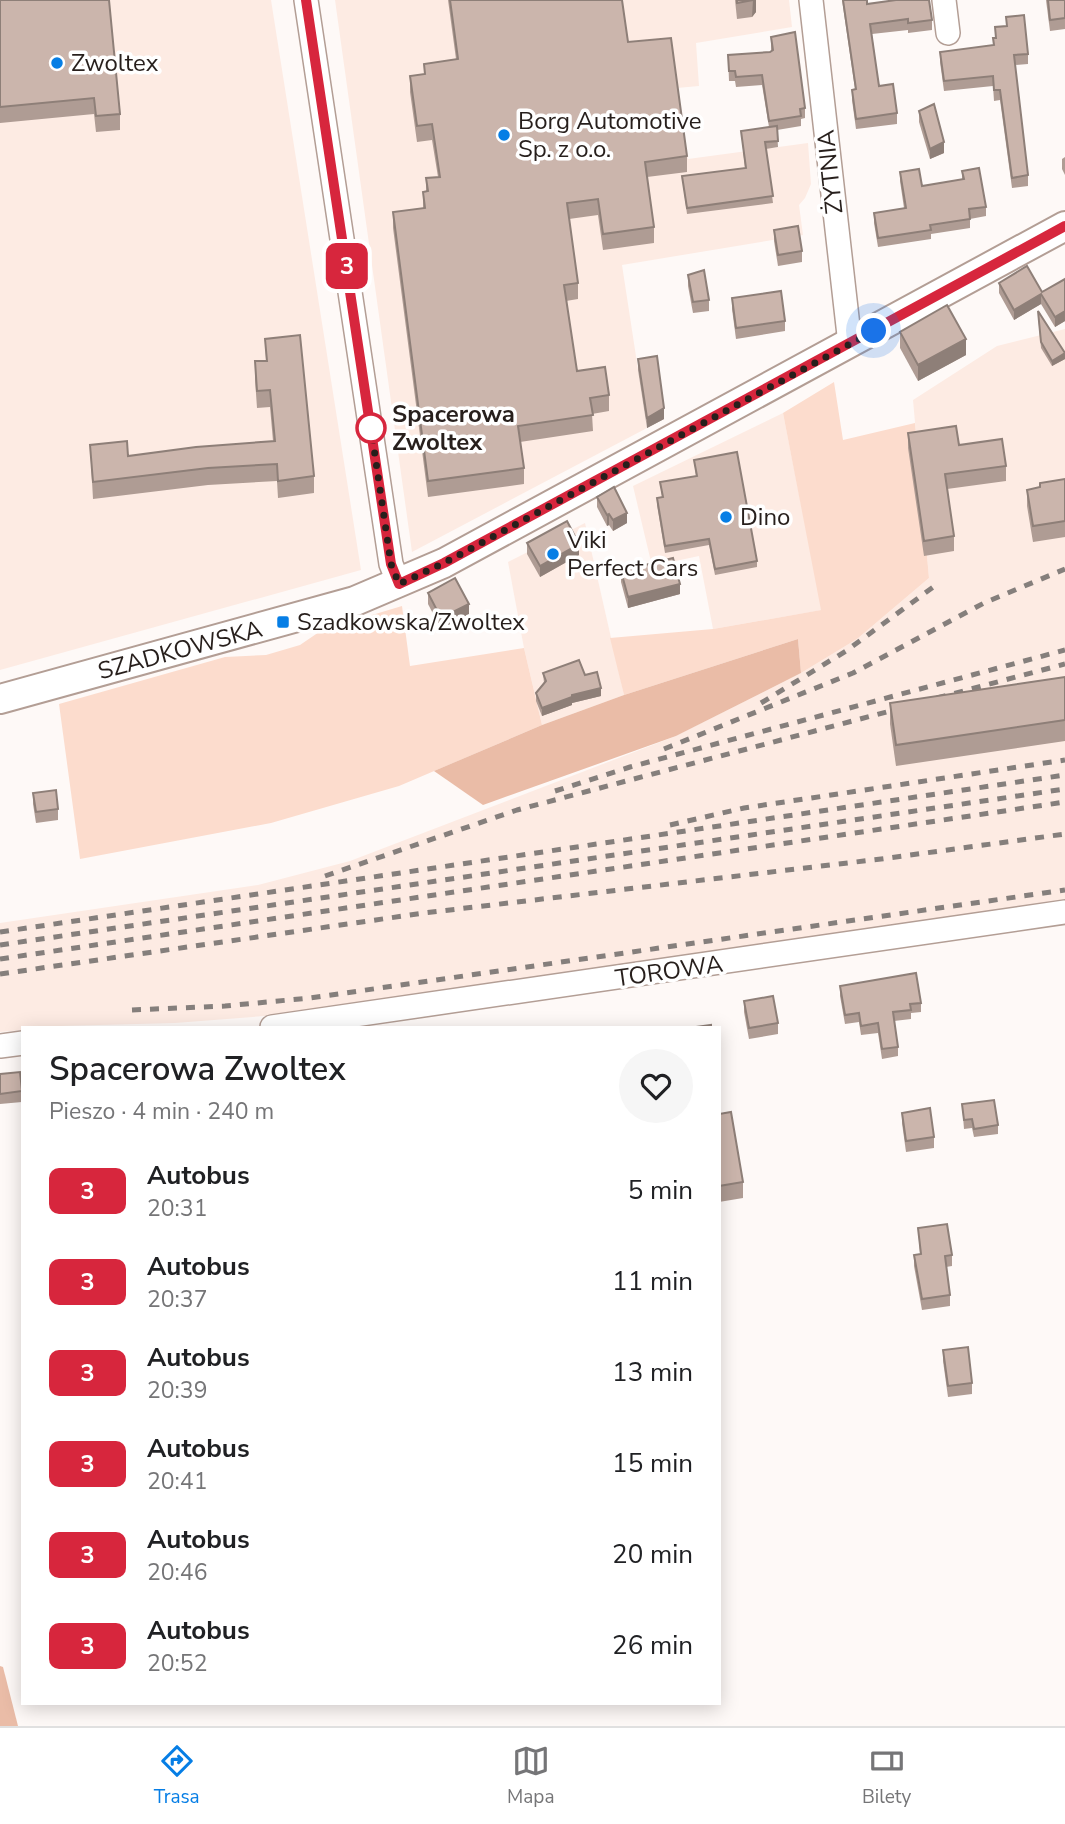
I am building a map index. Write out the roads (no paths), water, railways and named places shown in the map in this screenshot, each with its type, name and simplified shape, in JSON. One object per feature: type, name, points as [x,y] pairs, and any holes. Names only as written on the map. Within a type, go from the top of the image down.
[{"type":"street","points":[[306,0],[391,564],[399,584]]},
{"type":"street","name":"ŻYTNIA","points":[[811,0],[850,344]]},
{"type":"street","points":[[944,0],[948,33]]},
{"type":"street","name":"SZADKOWSKA","points":[[0,699],[355,601],[399,584],[444,563],[1065,226]]},
{"type":"street","name":"TOROWA","points":[[279,1026],[1065,912]]},
{"type":"street","points":[[0,1046],[21,1043]]},
{"type":"railway","points":[[664,749],[853,673],[984,603],[1065,569]]},
{"type":"railway","points":[[761,703],[846,651],[936,585]]},
{"type":"railway","points":[[555,791],[630,767],[1065,650]]},
{"type":"railway","points":[[937,698],[1065,664]]},
{"type":"railway","points":[[325,876],[517,810],[909,706]]},
{"type":"railway","points":[[670,825],[744,808],[1065,760]]},
{"type":"railway","points":[[0,932],[1065,775]]},
{"type":"railway","points":[[0,945],[1065,789]]},
{"type":"railway","points":[[0,959],[1065,802]]},
{"type":"railway","points":[[0,974],[424,913],[881,859],[1065,834]]},
{"type":"railway","points":[[132,1010],[225,1006],[310,998],[1065,890]]},
{"type":"place","name":"Zwoltex","points":[[57,63]]},
{"type":"place","name":"Borg Automotive Sp. z o.o.","points":[[504,135]]},
{"type":"place","name":"Spacerowa Zwoltex","points":[[371,428]]},
{"type":"place","name":"Dino","points":[[726,517]]},
{"type":"place","name":"Viki Perfect Cars","points":[[553,554]]},
{"type":"place","name":"Szadkowska/Zwoltex","points":[[283,622]]}]
